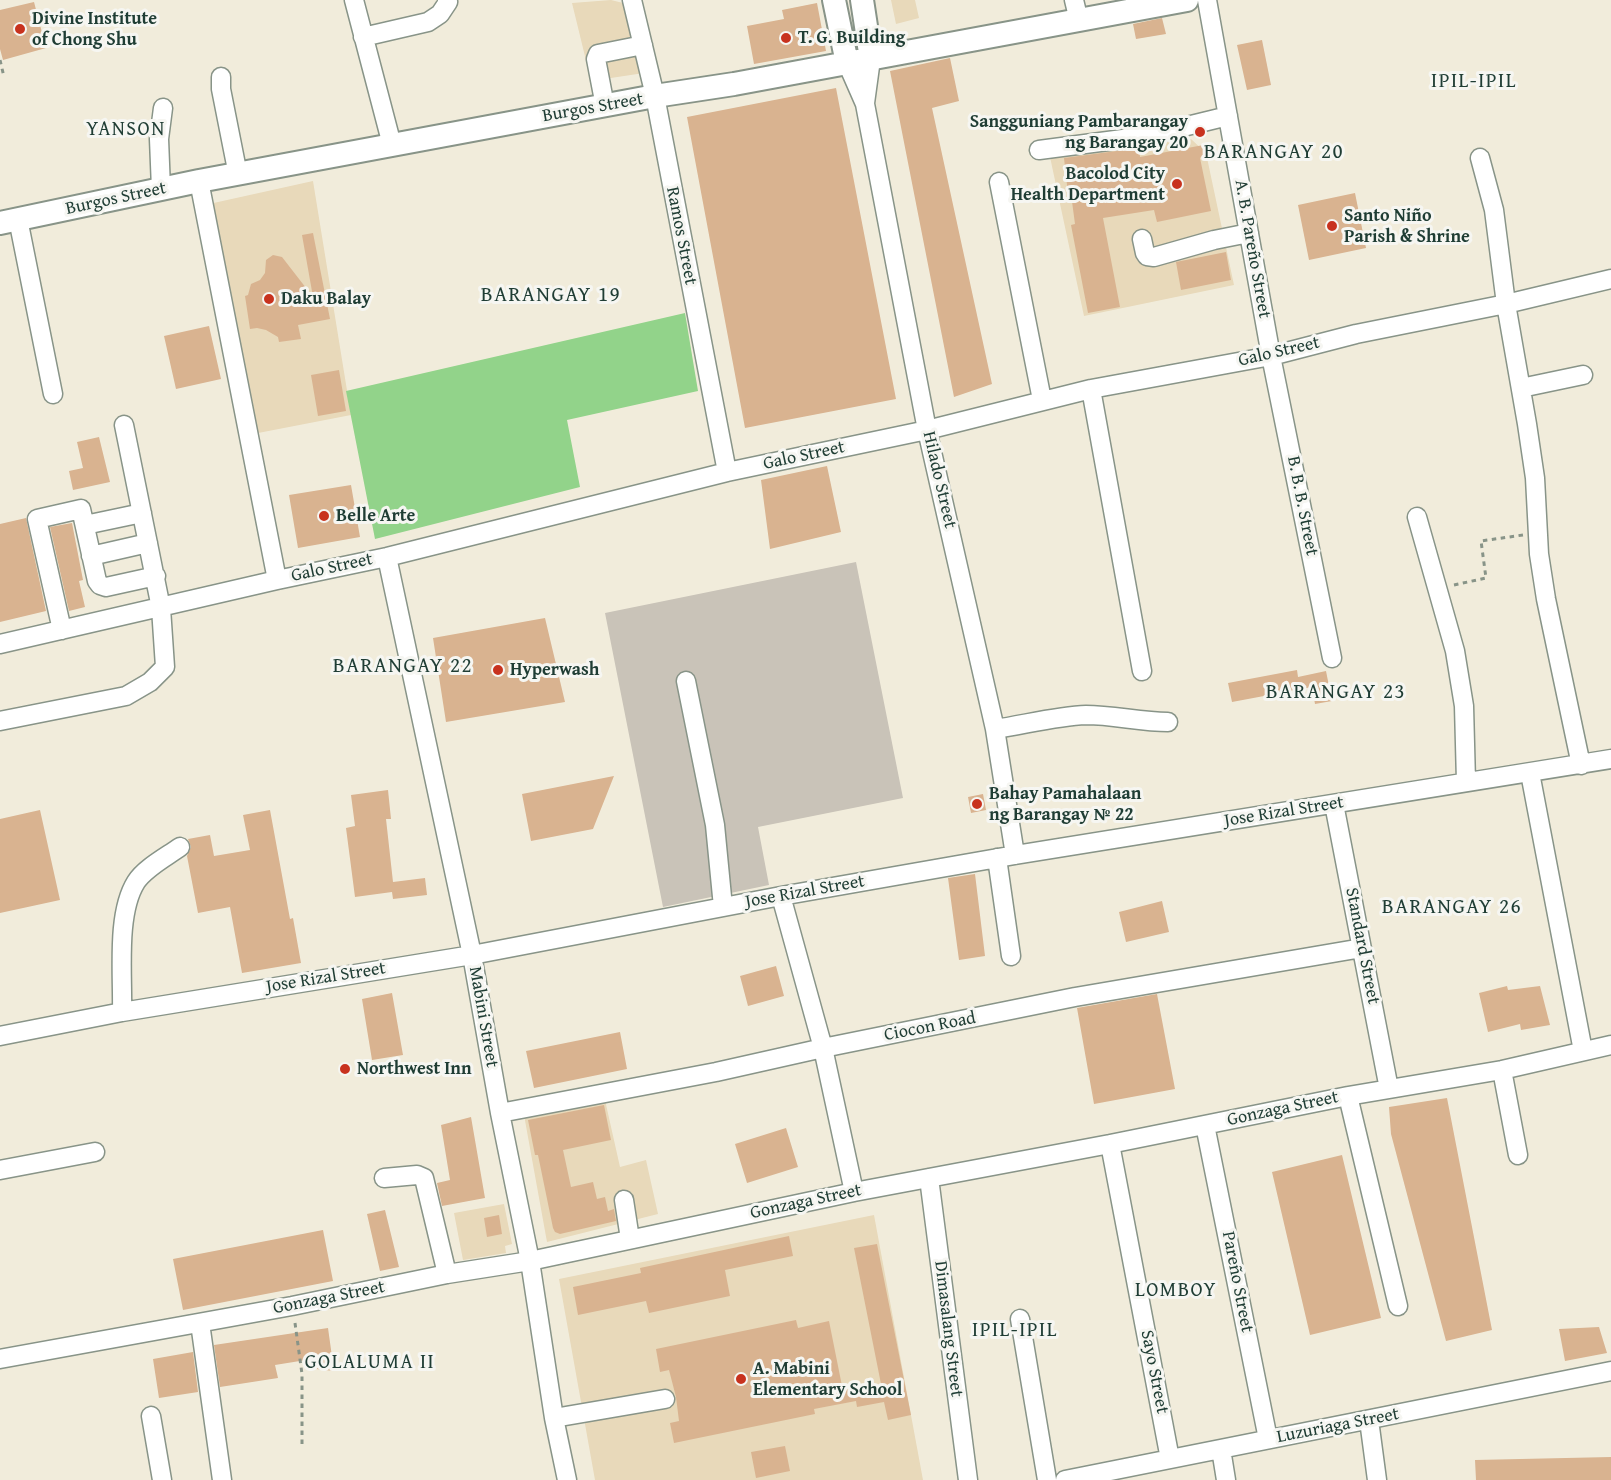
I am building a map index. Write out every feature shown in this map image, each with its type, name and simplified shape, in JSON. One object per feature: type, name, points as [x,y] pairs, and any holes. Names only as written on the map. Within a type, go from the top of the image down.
[{"type":"main road","name":"Hilado Street","points":[[834,0],[847,63]]},
{"type":"main road","name":"Hilado Street","points":[[862,0],[870,59]]},
{"type":"main road","name":"Burgos Street","points":[[9,221],[199,181],[654,96],[870,59],[1076,10],[1187,0]]},
{"type":"street","points":[[354,0],[392,145]]},
{"type":"street","points":[[363,37],[428,22],[440,14],[448,3],[447,0]]},
{"type":"street","name":"Ramos Street","points":[[632,0],[654,96],[728,472]]},
{"type":"street","name":"A. B. Pareño Street","points":[[1207,0],[1271,356]]},
{"type":"street","points":[[605,106],[596,59],[598,54],[643,45]]},
{"type":"street","name":"Hilado Street","points":[[865,104],[870,59]]},
{"type":"street","name":"Hilado Street","points":[[847,63],[865,104],[927,430],[994,729],[1015,855]]},
{"type":"street","points":[[221,77],[221,89],[238,175]]},
{"type":"street","points":[[161,189],[159,139],[163,108]]},
{"type":"street","points":[[1039,150],[1146,136],[1228,116]]},
{"type":"street","points":[[1480,158],[1494,210],[1506,304],[1535,478],[1538,533],[1546,599],[1581,765]]},
{"type":"street","points":[[199,181],[277,580]]},
{"type":"street","points":[[999,182],[1042,400]]},
{"type":"street","points":[[9,221],[53,394]]},
{"type":"street","points":[[1142,239],[1145,253],[1154,257],[1249,233]]},
{"type":"street","name":"Galo Street","points":[[0,644],[387,557],[728,472],[927,430],[1042,400],[1271,356],[1356,334],[1506,304],[1611,279]]},
{"type":"street","name":"B. B. B. Street","points":[[1271,356],[1332,658]]},
{"type":"street","points":[[1521,388],[1583,375]]},
{"type":"street","points":[[1091,389],[1142,671]]},
{"type":"street","points":[[0,722],[126,696],[150,682],[165,667],[161,608],[156,576],[124,425]]},
{"type":"street","points":[[62,630],[37,519],[81,509],[100,585],[106,586],[156,576]]},
{"type":"street","points":[[85,525],[142,513]]},
{"type":"street","points":[[1417,517],[1455,651],[1464,706],[1466,782]]},
{"type":"street","points":[[91,556],[148,543]]},
{"type":"street","name":"Mabini Street","points":[[387,557],[472,955],[500,1113],[530,1262],[554,1418],[567,1480]]},
{"type":"street","points":[[686,681],[715,825],[723,907]]},
{"type":"street","points":[[994,729],[1083,715],[1117,716],[1145,722],[1168,722]]},
{"type":"street","name":"Jose Rizal Street","points":[[0,1036],[122,1012],[472,955],[997,858],[1611,759]]},
{"type":"street","points":[[1530,773],[1583,1051]]},
{"type":"street","name":"Standard Street","points":[[1335,804],[1389,1089]]},
{"type":"street","points":[[122,1012],[124,916],[128,899],[137,880],[180,847]]},
{"type":"street","points":[[997,858],[1011,956]]},
{"type":"street","points":[[782,896],[823,1047],[854,1192]]},
{"type":"street","name":"Ciocon Road","points":[[500,1113],[716,1072],[823,1047],[1075,997],[1362,948]]},
{"type":"street","name":"Gonzaga Street","points":[[0,1359],[292,1306],[447,1274],[530,1262],[854,1192],[1348,1096],[1502,1070],[1611,1045]]},
{"type":"street","points":[[1502,1070],[1518,1155]]},
{"type":"street","points":[[1348,1096],[1398,1306]]},
{"type":"street","name":"Pareño Street","points":[[1205,1125],[1268,1439]]},
{"type":"street","name":"Sayo Street","points":[[1110,1144],[1170,1459]]},
{"type":"street","points":[[0,1170],[95,1152]]},
{"type":"street","points":[[384,1178],[417,1175],[424,1178],[447,1274]]},
{"type":"street","name":"Dimasalang Street","points":[[928,1178],[968,1480]]},
{"type":"street","points":[[624,1200],[630,1239]]},
{"type":"street","points":[[1020,1319],[1047,1480]]},
{"type":"street","points":[[200,1323],[222,1480]]},
{"type":"street","name":"Luzuriaga Street","points":[[1065,1480],[1611,1371]]},
{"type":"street","points":[[554,1418],[665,1399]]},
{"type":"street","points":[[151,1416],[162,1480]]},
{"type":"street","points":[[1369,1420],[1377,1480]]},
{"type":"street","points":[[1221,1449],[1226,1480]]},
{"type":"path","points":[[0,60],[4,77]]},
{"type":"path","points":[[1437,588],[1486,578],[1481,541],[1538,533]]},
{"type":"path","points":[[292,1306],[302,1374],[302,1446]]},
{"type":"shaded area","points":[[611,0],[631,5],[644,73],[591,81],[572,3]]},
{"type":"shaded area","points":[[891,0],[915,0],[919,18],[896,24]]},
{"type":"shaded area","points":[[1191,139],[1206,153],[1234,285],[1084,316],[1050,157]]},
{"type":"shaded area","points":[[313,181],[351,415],[253,434],[209,204]]},
{"type":"shaded area","points":[[856,562],[903,798],[758,827],[769,885],[663,907],[605,613]]},
{"type":"shaded area","points":[[605,1100],[620,1167],[646,1160],[658,1214],[547,1242],[524,1115]]},
{"type":"shaded area","points":[[504,1204],[512,1244],[505,1246],[506,1253],[463,1260],[454,1213]]},
{"type":"shaded area","name":"A. Mabini Elementary School","points":[[874,1215],[923,1480],[595,1480],[559,1279]]},
{"type":"green space","points":[[685,313],[698,391],[567,420],[580,487],[375,539],[346,391]]},
{"type":"building","name":"Divine Institute of Chong Shu","points":[[34,2],[46,48],[3,60],[0,49],[0,10]]},
{"type":"building","name":"T. G. Building","points":[[817,3],[826,51],[754,64],[747,26],[784,19],[782,10]]},
{"type":"building","points":[[1162,18],[1166,34],[1136,39],[1133,24]]},
{"type":"building","points":[[1262,40],[1271,85],[1247,90],[1237,45]]},
{"type":"building","points":[[950,58],[959,101],[932,108],[992,384],[954,397],[890,71]]},
{"type":"building","points":[[836,88],[896,399],[745,428],[687,117]]},
{"type":"building","points":[[1214,143],[1200,158],[1211,211],[1157,222],[1154,210],[1103,218],[1120,307],[1088,313],[1071,225],[1075,224],[1071,194],[1068,194],[1064,158],[1139,148],[1140,157]]},
{"type":"building","name":"Santo Niño Parish & Shrine","points":[[1355,193],[1366,248],[1309,260],[1298,205]]},
{"type":"building","points":[[313,233],[330,319],[298,325],[301,339],[279,342],[278,337],[266,330],[250,329],[245,296],[248,295],[251,284],[260,280],[265,273],[266,260],[273,255],[282,257],[313,297],[302,235]]},
{"type":"building","points":[[1226,252],[1231,280],[1181,290],[1176,262]]},
{"type":"building","points":[[209,326],[221,379],[176,389],[164,336]]},
{"type":"building","points":[[339,370],[346,411],[318,416],[311,375]]},
{"type":"building","points":[[99,437],[110,482],[73,490],[69,471],[83,468],[77,442]]},
{"type":"building","points":[[827,466],[841,532],[770,549],[761,480]]},
{"type":"building","name":"Belle Arte","points":[[351,485],[360,537],[298,548],[289,495]]},
{"type":"building","points":[[26,518],[46,611],[0,622],[0,524]]},
{"type":"building","points":[[72,523],[83,580],[79,581],[85,607],[69,611],[50,527]]},
{"type":"building","name":"Hyperwash","points":[[545,618],[565,702],[446,722],[433,638]]},
{"type":"building","points":[[1297,670],[1298,677],[1326,671],[1332,701],[1315,704],[1312,687],[1232,702],[1228,683]]},
{"type":"building","points":[[614,776],[593,829],[531,841],[522,794]]},
{"type":"building","points":[[388,790],[391,819],[386,819],[393,882],[425,878],[427,895],[393,899],[392,892],[355,897],[346,828],[355,826],[351,795]]},
{"type":"building","name":"Bahay Pamahalaan ng Barangay № 22","points":[[983,794],[986,810],[971,813],[968,797]]},
{"type":"building","points":[[40,810],[60,900],[0,913],[0,819]]},
{"type":"building","points":[[270,810],[290,919],[293,918],[301,963],[242,973],[230,907],[198,913],[187,856],[191,847],[188,839],[210,835],[214,856],[250,850],[243,815]]},
{"type":"building","points":[[975,874],[985,956],[959,960],[948,878]]},
{"type":"building","points":[[1162,901],[1169,932],[1126,942],[1119,912]]},
{"type":"building","points":[[776,966],[784,996],[748,1006],[740,976]]},
{"type":"building","points":[[1507,986],[1508,990],[1540,986],[1550,1025],[1521,1030],[1520,1024],[1488,1032],[1479,993]]},
{"type":"building","points":[[392,993],[403,1055],[372,1060],[362,999]]},
{"type":"building","points":[[1157,994],[1175,1089],[1094,1104],[1077,1008]]},
{"type":"building","points":[[620,1032],[627,1069],[534,1088],[526,1051]]},
{"type":"building","points":[[1447,1098],[1492,1330],[1446,1341],[1391,1134],[1389,1107]]},
{"type":"building","points":[[604,1105],[611,1140],[563,1150],[571,1187],[593,1182],[597,1199],[605,1197],[608,1211],[614,1209],[616,1221],[560,1234],[553,1228],[538,1155],[535,1155],[528,1120]]},
{"type":"building","points":[[471,1117],[485,1198],[442,1206],[437,1183],[450,1180],[441,1125]]},
{"type":"building","points":[[786,1128],[798,1167],[747,1183],[735,1144]]},
{"type":"building","points":[[1342,1155],[1381,1318],[1310,1335],[1272,1172]]},
{"type":"building","points":[[385,1210],[399,1267],[380,1271],[367,1214]]},
{"type":"building","points":[[499,1215],[502,1234],[487,1237],[484,1218]]},
{"type":"building","points":[[323,1230],[333,1281],[183,1310],[173,1259]]},
{"type":"building","points":[[789,1236],[793,1256],[725,1270],[730,1296],[649,1313],[646,1301],[578,1315],[573,1287],[641,1273],[640,1268]]},
{"type":"building","points":[[877,1244],[911,1415],[888,1420],[884,1402],[857,1407],[856,1401],[814,1409],[815,1414],[674,1443],[670,1423],[679,1421],[676,1397],[669,1370],[660,1372],[656,1349],[796,1320],[798,1328],[829,1321],[843,1391],[881,1384],[854,1248]]},
{"type":"building","points":[[1599,1327],[1607,1353],[1565,1361],[1559,1329]]},
{"type":"building","points":[[328,1328],[334,1371],[307,1368],[306,1360],[275,1365],[278,1378],[220,1387],[214,1345]]},
{"type":"building","points":[[193,1352],[198,1392],[159,1398],[153,1359]]},
{"type":"building","points":[[785,1446],[790,1471],[756,1478],[751,1452]]},
{"type":"building","points":[[1611,1457],[1611,1480],[1476,1480],[1475,1460]]},
{"type":"place","name":"Divine Institute of Chong Shu","points":[[20,29]]},
{"type":"place","name":"T. G. Building","points":[[786,38]]},
{"type":"place","name":"Sangguniang Pambarangay ng Barangay 20","points":[[1200,132]]},
{"type":"place","name":"Bacolod City Health Department","points":[[1177,184]]},
{"type":"place","name":"Santo Niño Parish & Shrine","points":[[1332,226]]},
{"type":"place","name":"Daku Balay","points":[[269,299]]},
{"type":"place","name":"Belle Arte","points":[[324,516]]},
{"type":"place","name":"Hyperwash","points":[[498,670]]},
{"type":"place","name":"Bahay Pamahalaan ng Barangay № 22","points":[[977,804]]},
{"type":"place","name":"Northwest Inn","points":[[345,1069]]},
{"type":"place","name":"A. Mabini Elementary School","points":[[741,1379]]},
{"type":"district","name":"IPIL-IPIL","points":[[1474,82]]},
{"type":"district","name":"YANSON","points":[[126,130]]},
{"type":"district","name":"BARANGAY 20","points":[[1274,153]]},
{"type":"district","name":"BARANGAY 19","points":[[551,296]]},
{"type":"district","name":"BARANGAY 22","points":[[403,667]]},
{"type":"district","name":"BARANGAY 23","points":[[1336,693]]},
{"type":"district","name":"BARANGAY 26","points":[[1452,908]]},
{"type":"district","name":"LOMBOY","points":[[1176,1291]]},
{"type":"district","name":"IPIL-IPIL","points":[[1015,1331]]},
{"type":"district","name":"GOLALUMA II","points":[[370,1363]]}]
